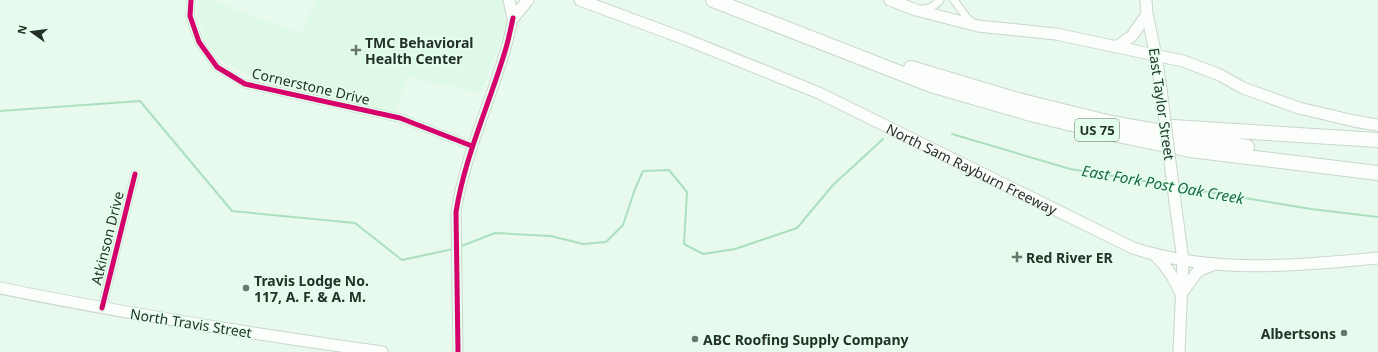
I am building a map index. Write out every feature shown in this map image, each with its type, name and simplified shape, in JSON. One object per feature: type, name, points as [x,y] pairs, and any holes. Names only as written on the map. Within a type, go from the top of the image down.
[{"type":"highway","name":"US 75","points":[[713,0],[931,85],[1030,114],[1113,134],[1190,150],[1378,173]]},
{"type":"highway","name":"US 75","points":[[735,0],[853,49],[922,72],[1018,100],[1111,123],[1228,145],[1378,163]]},
{"type":"highway","points":[[1111,123],[1378,140]]},
{"type":"main road","points":[[508,0],[513,18]]},
{"type":"main road","points":[[513,18],[528,0]]},
{"type":"main road","name":"North Sam Rayburn Freeway","points":[[580,0],[684,39],[819,93],[1133,248],[1155,255],[1183,260],[1241,266],[1301,265],[1378,258]]},
{"type":"main road","points":[[890,0],[916,10],[978,26],[1056,34],[1183,61],[1198,66],[1243,88],[1299,108],[1378,125]]},
{"type":"main road","name":"East Taylor Street","points":[[1146,0],[1146,14],[1156,56],[1161,89],[1183,260],[1179,352]]},
{"type":"main road","points":[[1116,47],[1132,36],[1146,14]]},
{"type":"main road","points":[[1155,255],[1173,276],[1181,294],[1198,271],[1217,264]]},
{"type":"main road","name":"North Travis Street","points":[[0,288],[188,323],[382,352]]},
{"type":"street","name":"Cornerstone Drive","points":[[191,0],[190,16],[198,42],[217,67],[245,84],[400,118],[472,146]]},
{"type":"street","points":[[916,10],[929,9],[937,5],[940,0]]},
{"type":"street","points":[[954,0],[967,18],[978,26]]},
{"type":"street","points":[[458,352],[455,234],[456,212],[460,190],[472,146],[506,47],[513,18]]},
{"type":"street","name":"Atkinson Drive","points":[[102,308],[135,174]]},
{"type":"shaded area","name":"TMC Behavioral Health Center","points":[[199,0],[211,0],[301,34],[316,0],[502,0],[506,27],[481,93],[407,77],[395,112],[249,75],[221,60],[206,40],[198,17]]},
{"type":"waterway","name":"East Fork Post Oak Creek","points":[[0,111],[140,101],[232,211],[355,223],[402,260],[453,249]]},
{"type":"waterway","name":"East Fork Post Oak Creek","points":[[952,134],[1070,169],[1169,185]]},
{"type":"waterway","name":"East Fork Post Oak Creek","points":[[459,247],[495,233],[551,236],[583,244],[606,242],[623,225],[635,189],[643,171],[669,170],[687,192],[684,244],[703,254],[735,249],[797,228],[833,185],[883,139]]},
{"type":"waterway","name":"East Fork Post Oak Creek","points":[[1177,187],[1311,209],[1378,217]]},
{"type":"cycle path","points":[[191,0],[190,16],[199,42],[217,67],[245,84],[400,118],[472,146]]},
{"type":"cycle path","points":[[458,352],[456,212],[465,170],[500,68],[513,18]]},
{"type":"cycle path","points":[[102,308],[135,174]]},
{"type":"place","name":"TMC Behavioral Health Center","points":[[356,50]]},
{"type":"place","name":"Red River ER","points":[[1017,257]]},
{"type":"place","name":"Travis Lodge No. 117, A. F. & A. M.","points":[[246,288]]},
{"type":"place","name":"Albertsons","points":[[1344,333]]},
{"type":"place","name":"ABC Roofing Supply Company","points":[[695,339]]}]
